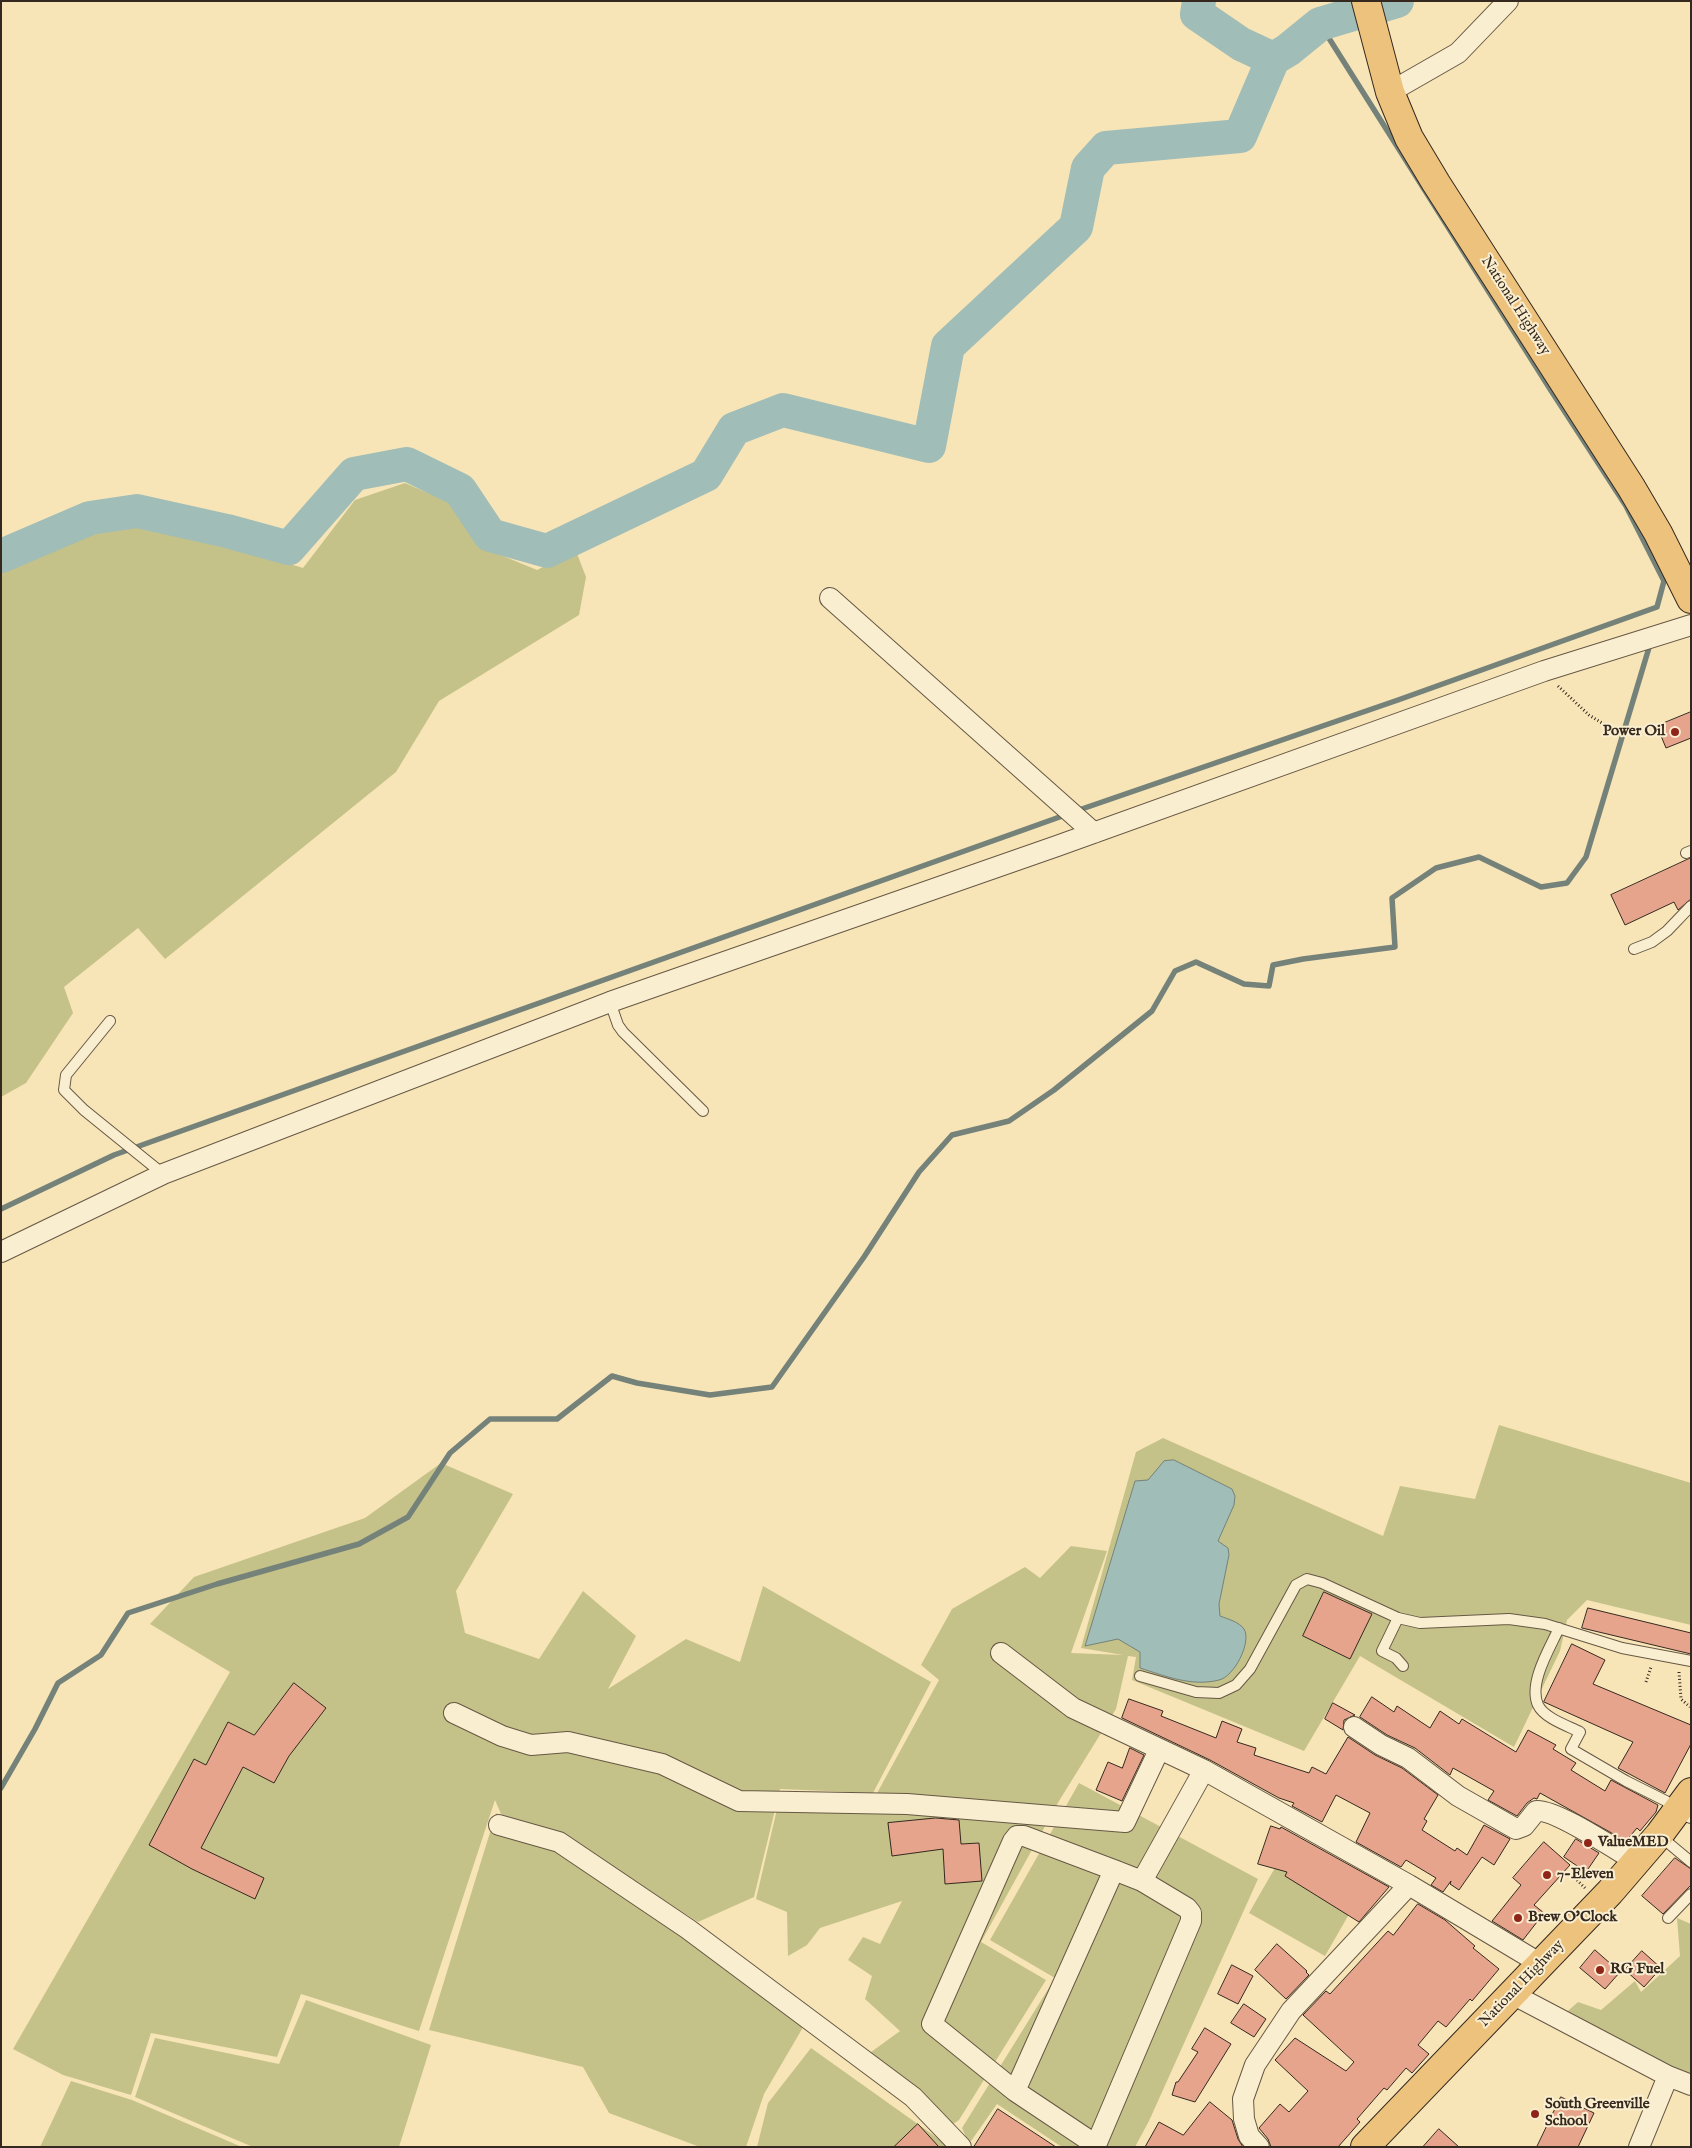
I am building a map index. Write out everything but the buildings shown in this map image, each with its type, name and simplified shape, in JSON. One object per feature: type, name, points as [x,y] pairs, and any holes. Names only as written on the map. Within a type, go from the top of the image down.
[{"type":"main road","name":"National Highway","points":[[1366,1],[1390,92],[1409,138],[1624,476],[1658,533],[1691,599]]},
{"type":"main road","name":"National Highway","points":[[1365,2147],[1541,1964],[1686,1808]]},
{"type":"street","points":[[1390,92],[1458,53],[1508,1]]},
{"type":"street","points":[[830,598],[1094,833]]},
{"type":"street","points":[[1,1252],[158,1171],[610,1002],[1094,833],[1544,671],[1691,624]]},
{"type":"street","points":[[1001,1653],[1073,1708],[1204,1770],[1409,1885],[1541,1964]]},
{"type":"street","points":[[454,1713],[502,1736],[531,1745],[568,1742],[662,1764],[740,1802],[907,1804],[1125,1822],[1159,1750]]},
{"type":"street","points":[[1354,1727],[1381,1745],[1408,1758],[1458,1796],[1516,1829],[1524,1826],[1536,1810],[1544,1811],[1585,1831],[1637,1862]]},
{"type":"street","points":[[1142,1881],[1204,1770]]},
{"type":"street","points":[[499,1825],[558,1842],[688,1929],[913,2097],[961,2147]]},
{"type":"street","points":[[1017,1836],[1024,1836],[1142,1881],[1187,1908],[1191,1913],[1191,1921],[1096,2145],[1016,2091],[932,2024],[1009,1850],[1017,1836]]},
{"type":"street","points":[[1016,2091],[1114,1870]]},
{"type":"street","points":[[1259,2147],[1248,2136],[1244,2119],[1243,2099],[1255,2064],[1291,2011],[1409,1885]]},
{"type":"street","points":[[1512,1994],[1668,2076],[1691,2085]]},
{"type":"street","points":[[1638,2147],[1668,2076]]},
{"type":"lane","points":[[1634,950],[1652,942],[1667,931],[1691,906]]},
{"type":"lane","points":[[610,1002],[618,1025],[623,1032],[703,1111]]},
{"type":"lane","points":[[110,1021],[66,1075],[64,1090],[84,1110],[158,1171]]},
{"type":"lane","points":[[1140,1676],[1196,1692],[1219,1693],[1236,1685],[1250,1669],[1296,1585],[1307,1580],[1322,1583],[1398,1618],[1420,1623],[1509,1619],[1559,1628],[1622,1648],[1691,1662]]},
{"type":"lane","points":[[1398,1618],[1382,1651],[1396,1658],[1403,1666]]},
{"type":"lane","points":[[1559,1628],[1535,1686],[1538,1705],[1548,1716],[1580,1732],[1571,1749],[1626,1781],[1666,1801],[1686,1808]]},
{"type":"lane","points":[[1659,1835],[1691,1862]]},
{"type":"lane","points":[[1668,1918],[1691,1894]]},
{"type":"path","points":[[1544,671],[1583,710],[1610,728]]},
{"type":"path","points":[[1679,1659],[1681,1699],[1690,1707]]},
{"type":"shaded area","points":[[405,483],[449,502],[479,546],[537,570],[576,551],[586,577],[579,615],[439,701],[396,772],[165,959],[138,928],[64,987],[73,1013],[26,1083],[1,1097],[1,568],[39,541],[158,523],[303,568],[355,500]]},
{"type":"shaded area","points":[[1499,1425],[1691,1483],[1691,1625],[1587,1600],[1567,1620],[1560,1651],[1514,1747],[1360,1656],[1304,1751],[1132,1680],[1136,1657],[1128,1656],[1116,1709],[1059,1801],[981,1942],[1046,1980],[959,2120],[950,2126],[867,2055],[900,2031],[865,1999],[872,1976],[848,1960],[863,1937],[880,1944],[902,1901],[820,1928],[807,1945],[788,1956],[787,1912],[756,1899],[781,1792],[876,1795],[939,1680],[921,1665],[952,1609],[1025,1567],[1040,1578],[1071,1546],[1107,1551],[1071,1653],[1123,1655],[1081,1648],[1136,1452],[1163,1438],[1383,1536],[1400,1486],[1475,1499]]},
{"type":"shaded area","points":[[441,1463],[513,1494],[456,1591],[465,1633],[539,1659],[583,1591],[636,1636],[608,1689],[686,1639],[740,1662],[763,1586],[931,1682],[873,1793],[780,1789],[754,1897],[698,1922],[579,1845],[501,1814],[495,1800],[419,2031],[301,1994],[277,2057],[151,2033],[131,2095],[63,2075],[13,2049],[230,1672],[150,1624],[194,1577],[365,1518]]},
{"type":"shaded area","points":[[1079,1783],[1258,1879],[1149,2121],[1135,2147],[1062,2147],[997,2104],[969,2144],[962,2128],[1055,1978],[990,1940]]},
{"type":"shaded area","points":[[496,1813],[718,1939],[802,2004],[802,2029],[764,2094],[746,2147],[700,2147],[609,2113],[583,2067],[429,2030]]},
{"type":"shaded area","points":[[1276,1866],[1352,1909],[1325,1956],[1249,1913]]},
{"type":"shaded area","points":[[1677,1918],[1691,1924],[1691,2073],[1551,2026],[1578,2002],[1601,2010],[1635,1981],[1641,1992],[1680,1956]]},
{"type":"shaded area","points":[[306,2000],[431,2045],[399,2147],[253,2147],[135,2097],[155,2038],[279,2064]]},
{"type":"shaded area","points":[[811,2048],[948,2147],[757,2147],[768,2103]]},
{"type":"shaded area","points":[[71,2081],[132,2100],[242,2147],[40,2147]]},
{"type":"water","points":[[1174,1460],[1232,1489],[1235,1496],[1234,1505],[1218,1541],[1228,1548],[1229,1555],[1219,1604],[1220,1616],[1244,1629],[1246,1642],[1236,1666],[1230,1673],[1219,1680],[1209,1682],[1169,1677],[1140,1668],[1140,1652],[1118,1639],[1085,1646],[1135,1481],[1148,1480],[1164,1461]]},
{"type":"waterway","points":[[1199,1],[1197,14],[1241,44],[1273,59]]},
{"type":"waterway","points":[[1,556],[90,518],[137,511],[227,531],[289,548],[354,474],[407,464],[460,490],[490,535],[547,551],[706,475],[734,429],[783,410],[929,446],[948,346],[1076,227],[1088,168],[1106,148],[1240,136],[1273,59],[1288,50],[1320,24],[1397,1]]},
{"type":"waterway","points":[[1076,811],[1398,700],[1657,607],[1664,581],[1626,506],[1320,24]]},
{"type":"waterway","points":[[1,1788],[35,1729],[58,1683],[101,1655],[128,1613],[217,1584],[359,1544],[408,1517],[450,1453],[490,1419],[557,1419],[612,1376],[637,1383],[710,1395],[772,1387],[864,1257],[919,1172],[952,1135],[1009,1121],[1054,1090],[1152,1011],[1175,971],[1196,962],[1244,984],[1269,986],[1273,965],[1303,959],[1395,947],[1392,898],[1436,868],[1479,857],[1541,887],[1567,883],[1586,857],[1651,641]]},
{"type":"waterway","points":[[1,1209],[114,1155],[1068,814]]},
{"type":"place","name":"Power Oil","points":[[1675,732]]},
{"type":"place","name":"ValueMED","points":[[1588,1843]]},
{"type":"place","name":"7-Eleven","points":[[1547,1875]]},
{"type":"place","name":"Brew O'Clock","points":[[1518,1918]]},
{"type":"place","name":"RG Fuel","points":[[1600,1970]]},
{"type":"place","name":"South Greenville School","points":[[1535,2114]]}]
